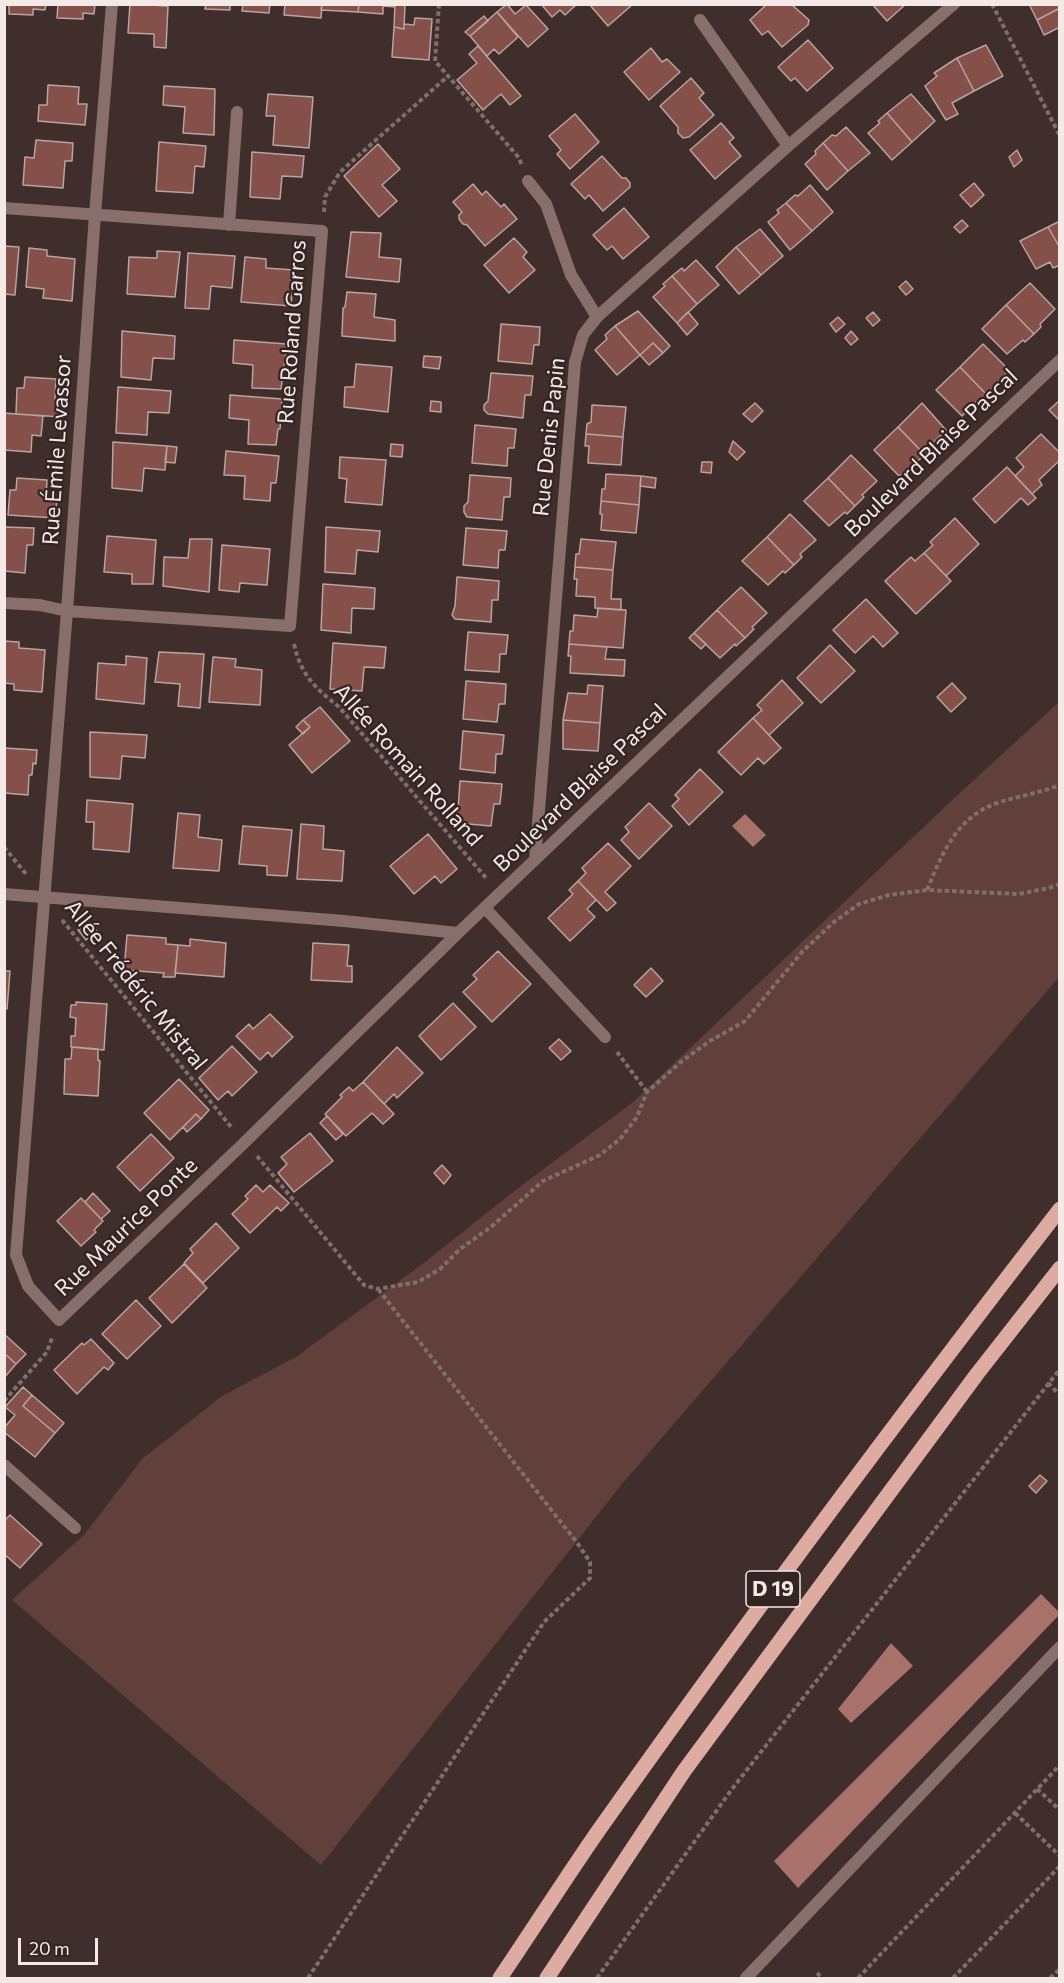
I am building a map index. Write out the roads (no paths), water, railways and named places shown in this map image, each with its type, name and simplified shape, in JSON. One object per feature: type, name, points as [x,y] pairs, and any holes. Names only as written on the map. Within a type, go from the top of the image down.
[{"type":"main road","name":"D 19","points":[[500,1978],[600,1829],[725,1656],[935,1370],[1059,1209]]},
{"type":"main road","name":"D 19","points":[[547,1978],[684,1771],[977,1374],[1059,1268]]},
{"type":"street","name":"Rue Émile Levassor","points":[[44,898],[112,4]]},
{"type":"street","name":"Rue Denis Papin","points":[[535,860],[575,362],[583,335],[597,317],[788,146],[954,4]]},
{"type":"street","points":[[700,20],[788,146]]},
{"type":"street","points":[[228,225],[237,112]]},
{"type":"street","points":[[528,181],[546,204],[572,275],[597,317]]},
{"type":"street","name":"Rue Roland Garros","points":[[4,208],[322,231],[290,626],[67,611]]},
{"type":"street","name":"Boulevard Blaise Pascal","points":[[458,933],[1059,360]]},
{"type":"street","points":[[4,603],[40,605],[67,611]]},
{"type":"street","points":[[4,894],[332,920],[458,933]]},
{"type":"street","name":"Rue Maurice Ponte","points":[[44,898],[16,1255],[28,1286],[59,1320],[458,933]]},
{"type":"street","points":[[485,908],[605,1037]]},
{"type":"street","points":[[4,1465],[75,1528]]},
{"type":"street","points":[[746,1978],[1059,1647]]}]
